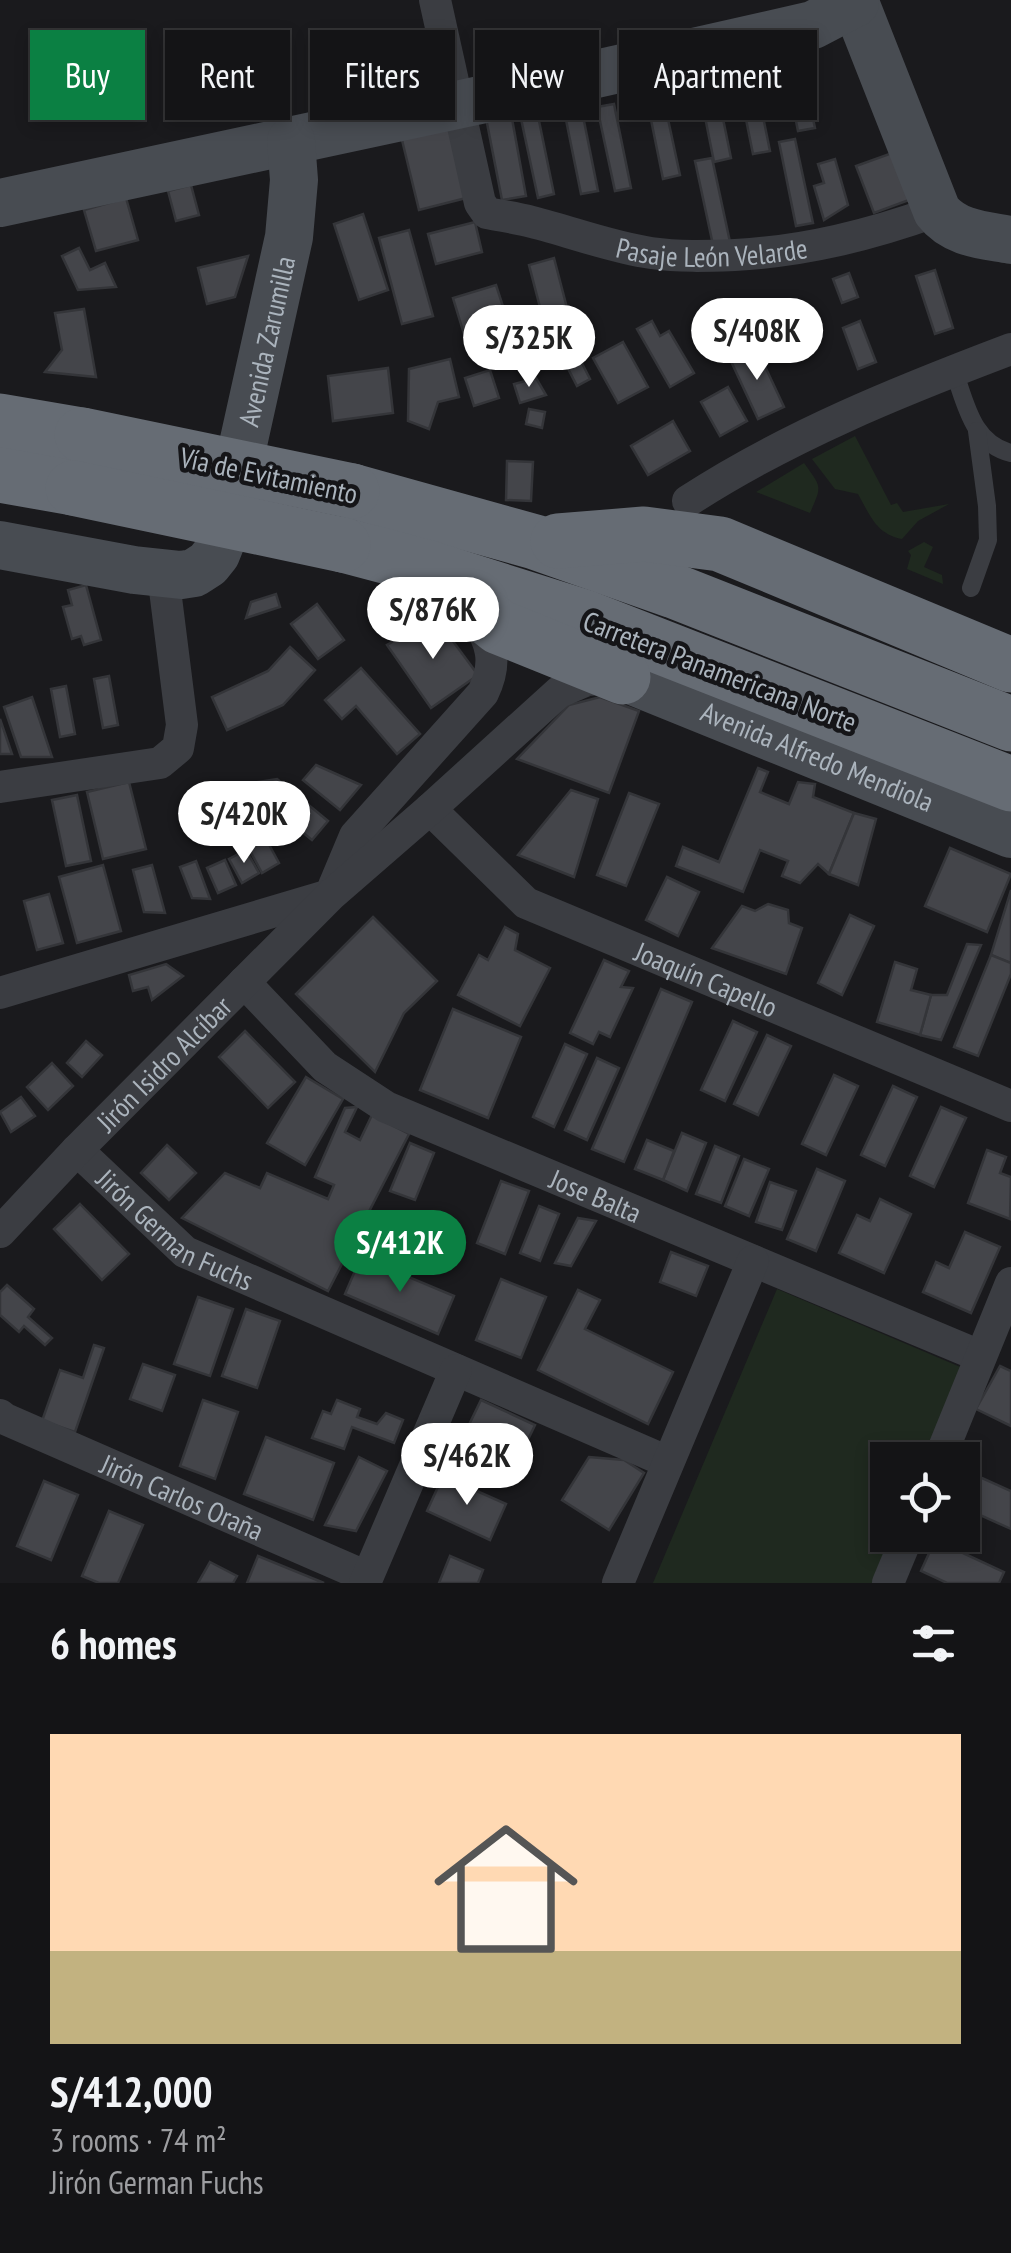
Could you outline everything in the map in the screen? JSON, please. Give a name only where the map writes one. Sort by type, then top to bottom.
[{"type":"highway","name":"Vía de Evitamiento","points":[[0,421],[352,492],[535,542]]},
{"type":"highway","name":"Vía de Evitamiento","points":[[0,474],[343,545],[445,583]]},
{"type":"highway","points":[[535,542],[644,534],[720,544],[1011,665]]},
{"type":"highway","name":"Carretera Panamericana Norte","points":[[535,542],[692,598],[1011,724]]},
{"type":"highway","points":[[445,583],[498,627],[623,676]]},
{"type":"highway","name":"Carretera Panamericana Norte","points":[[445,583],[587,618],[1011,784]]},
{"type":"main road","points":[[0,203],[813,25],[857,1],[937,212],[946,223],[1011,240]]},
{"type":"main road","name":"Avenida Zarumilla","points":[[0,545],[181,576],[200,570],[213,559],[222,540],[288,237],[294,180],[291,140]]},
{"type":"main road","name":"Avenida Alfredo Mendiola","points":[[623,676],[1011,834]]},
{"type":"street","points":[[435,0],[460,104]]},
{"type":"street","name":"Pasaje León Velarde","points":[[460,104],[480,203],[487,213],[528,220],[630,250],[675,256],[778,252],[832,244],[937,212]]},
{"type":"street","points":[[688,501],[716,482],[805,436],[1011,349]]},
{"type":"street","points":[[0,787],[160,763],[178,748],[182,726],[163,574]]},
{"type":"street","name":"Jirón Isidro Alcíbar","points":[[331,895],[355,836],[482,693],[492,674],[493,656],[485,634],[445,583]]},
{"type":"street","name":"Jirón Isidro Alcíbar","points":[[0,1232],[331,895],[558,692],[587,680],[623,676]]},
{"type":"street","name":"Joaquín Capello","points":[[430,809],[526,902],[1011,1106]]},
{"type":"street","points":[[0,993],[331,895]]},
{"type":"street","name":"Jose Balta","points":[[244,982],[325,1067],[386,1107],[980,1356]]},
{"type":"street","name":"Jirón German Fuchs","points":[[77,1150],[185,1252],[668,1462]]},
{"type":"street","points":[[618,1583],[753,1261]]},
{"type":"street","points":[[946,1442],[1011,1283]]},
{"type":"street","points":[[366,1580],[456,1370]]},
{"type":"street","name":"Jirón Carlos Oraña","points":[[0,1415],[366,1580]]},
{"type":"street","points":[[888,1583],[901,1552]]},
{"type":"lane","points":[[954,370],[976,431],[986,506],[988,540],[970,588]]},
{"type":"lane","points":[[976,431],[993,445],[1011,452]]},
{"type":"green space","points":[[855,436],[891,505],[897,503],[903,512],[949,504],[918,521],[902,539],[886,533],[858,494],[835,489],[812,459]]},
{"type":"green space","points":[[804,463],[818,487],[810,513],[756,492]]},
{"type":"green space","points":[[924,542],[933,547],[924,567],[942,575],[943,584],[907,569],[911,555],[908,551]]},
{"type":"green space","points":[[777,1289],[965,1369],[933,1442],[870,1442],[870,1552],[885,1552],[872,1583],[653,1583]]},
{"type":"building","points":[[614,104],[631,188],[615,191],[599,107]]},
{"type":"building","points":[[486,120],[512,120],[526,196],[502,200]]},
{"type":"building","points":[[521,120],[539,120],[554,194],[538,198]]},
{"type":"building","points":[[566,120],[584,120],[598,191],[581,194]]},
{"type":"building","points":[[651,120],[668,120],[680,175],[663,179]]},
{"type":"building","points":[[706,120],[723,120],[731,158],[714,162]]},
{"type":"building","points":[[746,120],[764,120],[770,151],[753,154]]},
{"type":"building","points":[[796,120],[813,120],[815,128],[798,131]]},
{"type":"building","points":[[455,122],[474,196],[419,210],[401,136]]},
{"type":"building","points":[[795,139],[813,223],[796,226],[779,142]]},
{"type":"building","points":[[892,153],[909,200],[874,213],[856,166]]},
{"type":"building","points":[[712,158],[730,242],[713,245],[695,161]]},
{"type":"building","points":[[835,159],[848,205],[824,220],[814,186],[824,183],[818,164]]},
{"type":"building","points":[[191,185],[199,215],[176,221],[168,191]]},
{"type":"building","points":[[126,198],[138,240],[96,251],[84,210]]},
{"type":"building","points":[[363,214],[388,290],[359,300],[334,224]]},
{"type":"building","points":[[475,222],[482,252],[436,264],[428,234]]},
{"type":"building","points":[[409,230],[433,316],[402,324],[379,238]]},
{"type":"building","points":[[79,248],[90,270],[105,263],[116,287],[78,290],[62,256]]},
{"type":"building","points":[[248,256],[235,297],[207,304],[198,268]]},
{"type":"building","points":[[554,258],[567,308],[542,315],[529,265]]},
{"type":"building","points":[[935,270],[953,328],[935,334],[916,276]]},
{"type":"building","points":[[849,273],[858,297],[842,303],[833,279]]},
{"type":"building","points":[[496,285],[511,331],[467,344],[453,298]]},
{"type":"building","points":[[796,301],[804,325],[785,331],[777,307]]},
{"type":"building","points":[[84,309],[96,377],[45,372],[62,350],[55,313]]},
{"type":"building","points":[[734,311],[746,334],[722,346],[710,324]]},
{"type":"building","points":[[652,321],[660,336],[669,331],[694,373],[670,387],[637,329]]},
{"type":"building","points":[[860,321],[876,362],[858,369],[843,328]]},
{"type":"building","points":[[568,336],[590,379],[577,386],[555,343]]},
{"type":"building","points":[[623,342],[648,387],[618,403],[593,358]]},
{"type":"building","points":[[756,347],[784,407],[758,419],[730,359]]},
{"type":"building","points":[[450,359],[459,397],[438,402],[429,429],[408,421],[409,369]]},
{"type":"building","points":[[388,368],[393,413],[333,421],[328,376]]},
{"type":"building","points":[[490,370],[499,398],[474,406],[465,378]]},
{"type":"building","points":[[536,378],[546,395],[520,403],[514,384]]},
{"type":"building","points":[[728,387],[747,421],[720,436],[701,402]]},
{"type":"building","points":[[529,409],[545,412],[542,428],[526,424]]},
{"type":"building","points":[[673,421],[690,451],[648,475],[631,446]]},
{"type":"building","points":[[507,461],[533,462],[531,501],[506,500]]},
{"type":"building","points":[[86,585],[101,640],[84,645],[81,636],[72,639],[63,607],[72,605],[68,590]]},
{"type":"building","points":[[276,594],[280,607],[246,618],[251,602]]},
{"type":"building","points":[[317,604],[344,640],[318,659],[291,624]]},
{"type":"building","points":[[435,617],[478,675],[431,708],[387,645]]},
{"type":"building","points":[[290,647],[315,670],[283,705],[227,730],[212,697],[268,671]]},
{"type":"building","points":[[361,668],[420,734],[397,754],[356,706],[342,719],[325,700]]},
{"type":"building","points":[[109,676],[118,725],[103,728],[94,679]]},
{"type":"building","points":[[66,686],[75,734],[60,737],[51,689]]},
{"type":"building","points":[[32,697],[52,757],[21,757],[4,707]]},
{"type":"building","points":[[600,697],[639,711],[609,793],[517,759],[569,705]]},
{"type":"building","points":[[0,719],[12,754],[0,754]]},
{"type":"building","points":[[316,765],[361,785],[340,810],[303,780]]},
{"type":"building","points":[[758,768],[768,772],[760,792],[789,804],[798,782],[815,784],[813,797],[854,813],[829,874],[818,864],[800,883],[782,876],[788,861],[760,850],[743,892],[676,866],[683,847],[719,862]]},
{"type":"building","points":[[277,779],[328,821],[312,840],[260,798],[258,782]]},
{"type":"building","points":[[129,782],[146,849],[103,859],[87,792]]},
{"type":"building","points":[[571,790],[598,799],[574,877],[518,855]]},
{"type":"building","points":[[629,793],[659,804],[626,886],[597,875]]},
{"type":"building","points":[[77,795],[91,861],[66,866],[52,800]]},
{"type":"building","points":[[854,813],[876,819],[858,885],[829,874]]},
{"type":"building","points":[[266,839],[279,863],[262,873],[249,849]]},
{"type":"building","points":[[950,848],[1011,874],[987,932],[925,906]]},
{"type":"building","points":[[246,850],[259,873],[242,883],[229,859]]},
{"type":"building","points":[[225,860],[236,885],[218,893],[207,868]]},
{"type":"building","points":[[196,861],[210,899],[192,898],[180,867]]},
{"type":"building","points":[[103,865],[121,931],[77,943],[59,877]]},
{"type":"building","points":[[152,865],[165,913],[144,912],[133,870]]},
{"type":"building","points":[[667,877],[699,892],[678,936],[646,920]]},
{"type":"building","points":[[1011,890],[1011,963],[991,955]]},
{"type":"building","points":[[49,894],[63,943],[37,950],[24,901]]},
{"type":"building","points":[[768,904],[788,910],[789,923],[802,928],[786,974],[712,948],[742,906],[755,911]]},
{"type":"building","points":[[850,915],[874,926],[842,995],[818,983]]},
{"type":"building","points":[[373,917],[437,981],[404,1013],[375,1072],[296,994]]},
{"type":"building","points":[[505,927],[518,934],[515,950],[550,968],[520,1026],[458,995],[479,955],[488,960]]},
{"type":"building","points":[[967,944],[981,945],[941,1040],[920,1035],[931,995],[947,995]]},
{"type":"building","points":[[991,955],[1011,963],[1011,974],[978,1056],[954,1047]]},
{"type":"building","points":[[604,960],[629,971],[621,987],[633,988],[610,1037],[599,1032],[593,1044],[570,1033]]},
{"type":"building","points":[[895,962],[917,969],[911,990],[931,995],[920,1035],[877,1022]]},
{"type":"building","points":[[166,964],[183,976],[152,1000],[148,987],[133,991],[129,975]]},
{"type":"building","points":[[661,989],[692,1002],[624,1162],[592,1149]]},
{"type":"building","points":[[453,1009],[521,1037],[488,1118],[420,1090]]},
{"type":"building","points":[[733,1021],[757,1032],[725,1101],[701,1090]]},
{"type":"building","points":[[245,1031],[295,1082],[268,1108],[219,1057]]},
{"type":"building","points":[[767,1035],[791,1046],[758,1115],[734,1104]]},
{"type":"building","points":[[86,1041],[102,1055],[82,1077],[67,1063]]},
{"type":"building","points":[[565,1044],[587,1054],[554,1127],[533,1117]]},
{"type":"building","points":[[597,1058],[619,1068],[587,1140],[565,1130]]},
{"type":"building","points":[[52,1063],[73,1086],[48,1110],[27,1087]]},
{"type":"building","points":[[834,1075],[858,1086],[826,1155],[802,1144]]},
{"type":"building","points":[[306,1077],[343,1099],[305,1165],[267,1143]]},
{"type":"building","points":[[893,1086],[917,1097],[885,1166],[861,1155]]},
{"type":"building","points":[[21,1097],[35,1116],[11,1132],[0,1112]]},
{"type":"building","points":[[357,1107],[345,1132],[360,1140],[372,1115],[409,1134],[328,1291],[182,1218],[225,1173],[260,1188],[267,1173],[328,1199],[334,1185],[315,1177],[345,1108]]},
{"type":"building","points":[[941,1107],[966,1118],[934,1187],[910,1176]]},
{"type":"building","points":[[682,1133],[706,1143],[687,1191],[663,1180]]},
{"type":"building","points":[[647,1140],[674,1151],[663,1180],[635,1169]]},
{"type":"building","points":[[410,1143],[434,1153],[415,1200],[390,1191]]},
{"type":"building","points":[[167,1145],[196,1173],[169,1200],[141,1173]]},
{"type":"building","points":[[715,1146],[739,1156],[721,1203],[696,1194]]},
{"type":"building","points":[[987,1150],[1006,1157],[1000,1173],[1011,1177],[1010,1219],[968,1203]]},
{"type":"building","points":[[744,1159],[769,1169],[749,1216],[725,1206]]},
{"type":"building","points":[[817,1169],[845,1181],[816,1251],[787,1239]]},
{"type":"building","points":[[501,1181],[529,1191],[505,1254],[477,1243]]},
{"type":"building","points":[[770,1182],[796,1191],[782,1230],[756,1222]]},
{"type":"building","points":[[880,1199],[911,1214],[884,1273],[839,1253],[857,1215],[870,1221]]},
{"type":"building","points":[[80,1204],[129,1254],[102,1280],[54,1229]]},
{"type":"building","points":[[539,1206],[559,1214],[540,1261],[520,1253]]},
{"type":"building","points":[[578,1218],[596,1221],[571,1266],[555,1263]]},
{"type":"building","points":[[965,1232],[1000,1247],[971,1313],[923,1292],[936,1262],[949,1268]]},
{"type":"building","points":[[671,1252],[708,1266],[696,1296],[660,1282]]},
{"type":"building","points":[[361,1257],[454,1296],[438,1334],[345,1294]]},
{"type":"building","points":[[501,1279],[546,1297],[521,1358],[476,1340]]},
{"type":"building","points":[[7,1285],[34,1309],[28,1317],[52,1338],[45,1345],[24,1326],[19,1332],[0,1315],[0,1292]]},
{"type":"building","points":[[578,1290],[600,1300],[585,1329],[673,1372],[648,1424],[538,1370]]},
{"type":"building","points":[[198,1297],[233,1309],[210,1376],[174,1364]]},
{"type":"building","points":[[246,1309],[280,1321],[257,1388],[222,1376]]},
{"type":"building","points":[[94,1345],[104,1348],[75,1432],[42,1421],[60,1370],[83,1378]]},
{"type":"building","points":[[143,1364],[175,1375],[162,1411],[130,1399]]},
{"type":"building","points":[[1000,1366],[1011,1371],[1011,1426],[976,1409]]},
{"type":"building","points":[[203,1400],[238,1412],[215,1479],[180,1466]]},
{"type":"building","points":[[337,1400],[360,1409],[357,1417],[377,1424],[386,1413],[403,1420],[394,1443],[352,1427],[344,1449],[312,1438],[323,1411],[331,1414]]},
{"type":"building","points":[[481,1400],[535,1425],[506,1485],[452,1460]]},
{"type":"building","points":[[266,1437],[334,1463],[313,1520],[244,1494]]},
{"type":"building","points":[[359,1457],[387,1471],[356,1531],[325,1525]]},
{"type":"building","points":[[589,1457],[624,1460],[644,1473],[609,1530],[562,1500]]},
{"type":"building","points":[[443,1476],[506,1504],[490,1540],[427,1511]]},
{"type":"building","points":[[980,1477],[1011,1491],[1011,1529],[980,1515]]},
{"type":"building","points":[[44,1481],[78,1495],[51,1560],[17,1546]]},
{"type":"building","points":[[109,1511],[143,1525],[118,1583],[99,1583],[82,1576]]},
{"type":"building","points":[[930,1552],[961,1552],[1004,1572],[999,1583],[947,1583],[921,1571]]},
{"type":"building","points":[[258,1556],[324,1583],[247,1583]]},
{"type":"building","points":[[450,1556],[483,1570],[478,1583],[439,1583]]},
{"type":"building","points":[[210,1562],[237,1576],[233,1583],[198,1583]]}]
